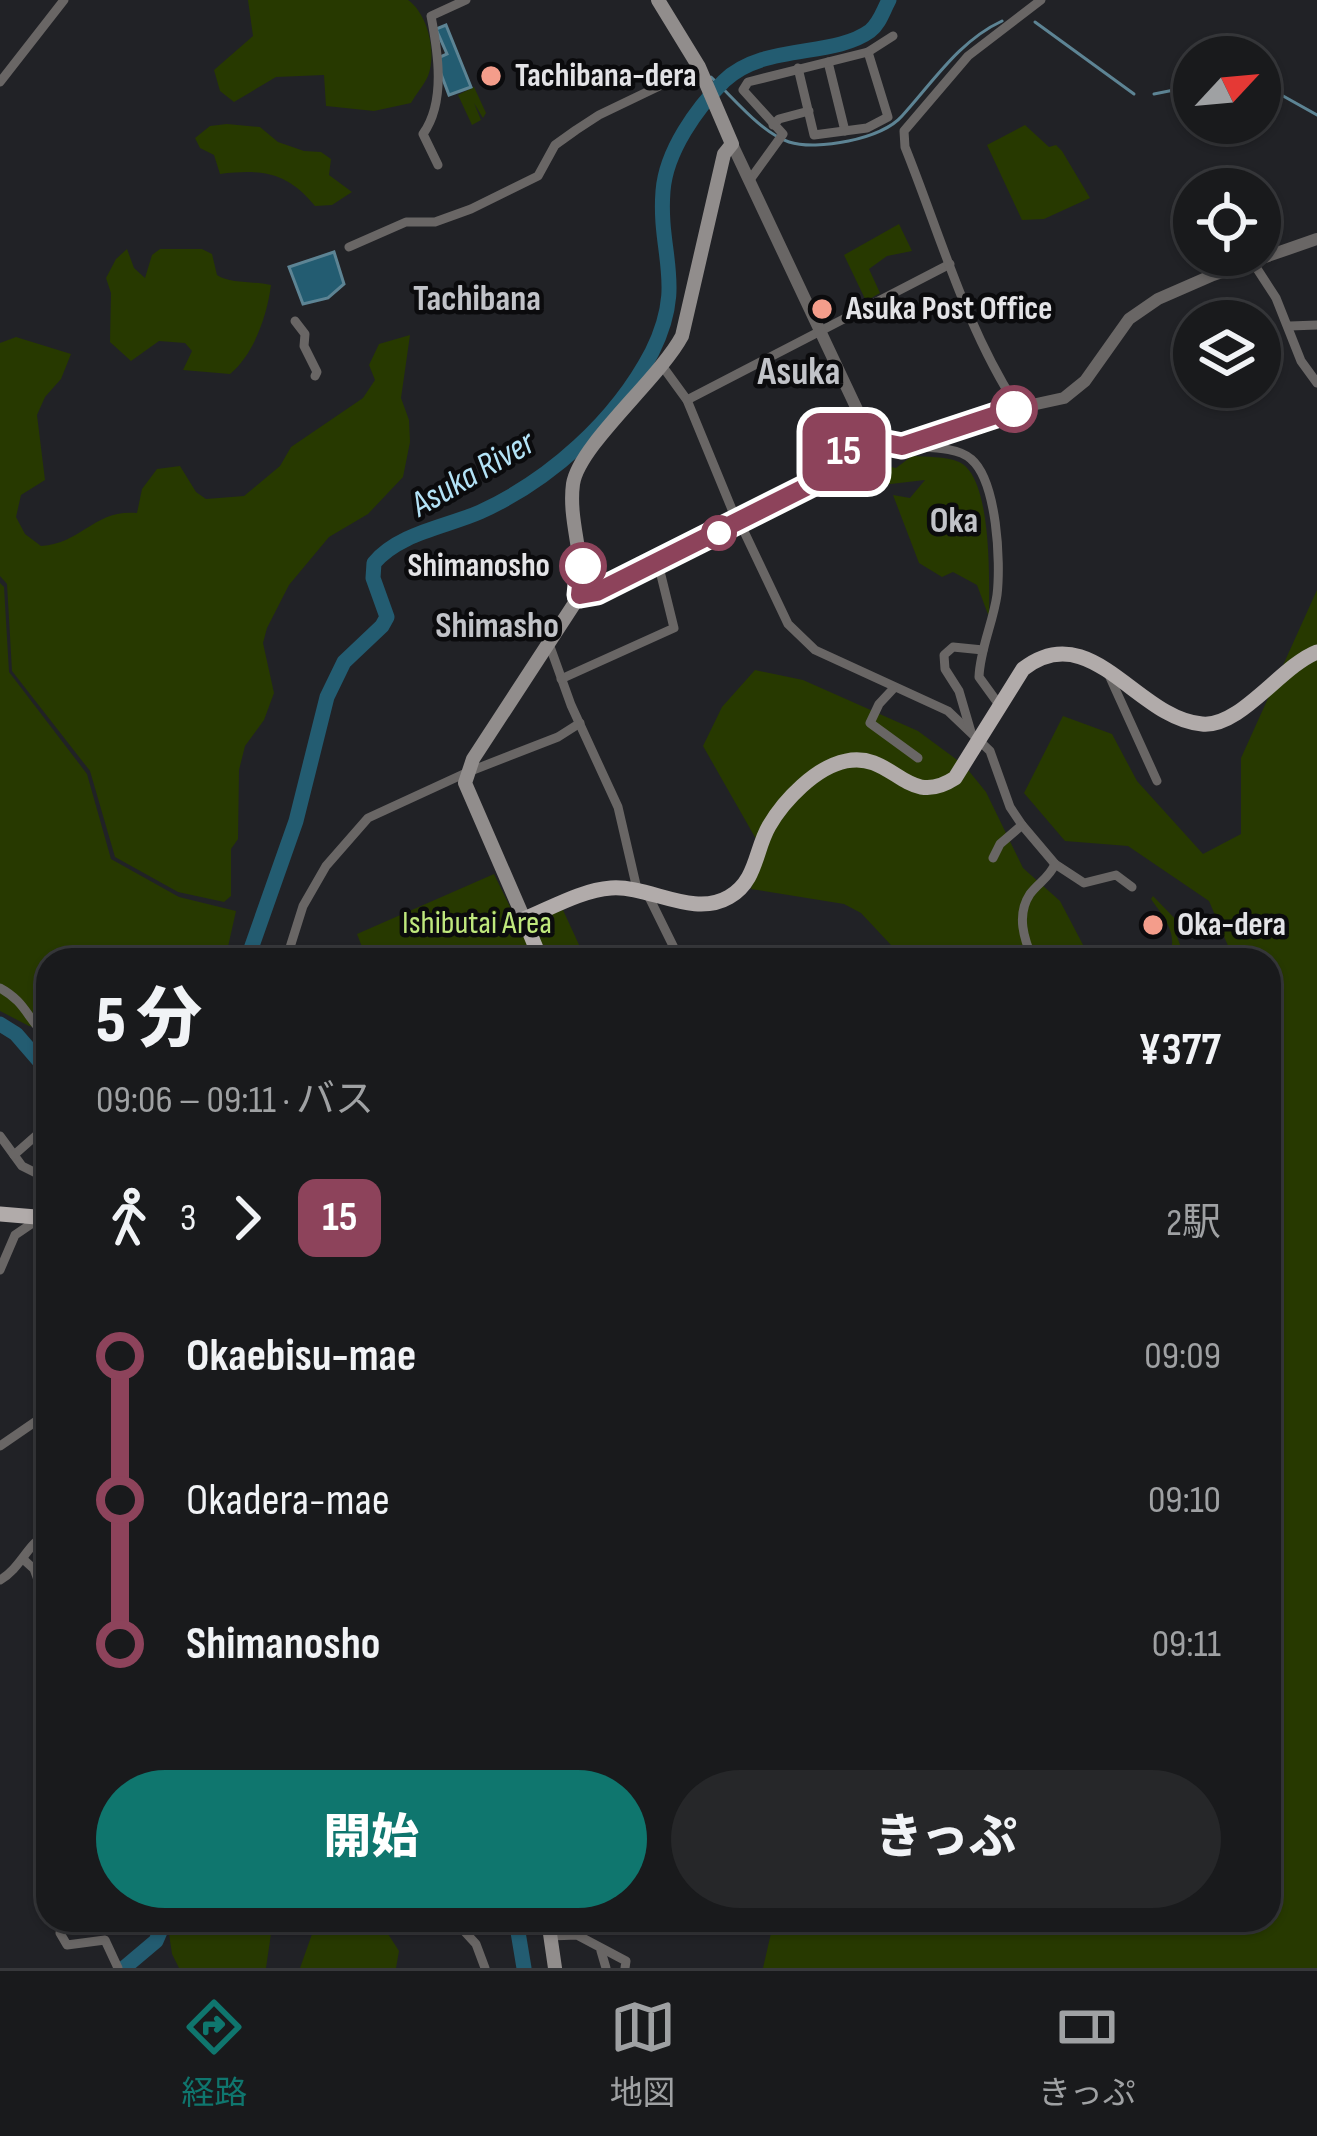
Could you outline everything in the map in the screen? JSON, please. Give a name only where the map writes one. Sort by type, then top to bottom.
[{"type":"main road","points":[[537,948],[465,784],[468,772],[580,595],[583,565],[572,500],[574,479],[584,459],[663,367],[682,336],[724,154],[732,144],[699,67],[658,0]]},
{"type":"main road","points":[[524,920],[610,888],[698,904],[731,896],[754,869],[778,814],[804,785],[833,765],[871,760],[912,787],[926,790],[956,778],[977,733],[1023,669],[1039,657],[1054,652],[1077,656],[1106,668],[1165,715],[1203,724],[1219,723],[1317,652]]},
{"type":"main road","points":[[0,1214],[36,1217]]},
{"type":"main road","points":[[550,1932],[555,1967]]},
{"type":"street","points":[[0,82],[64,0]]},
{"type":"street","points":[[438,165],[423,134],[436,103],[439,46],[431,16],[466,0]]},
{"type":"street","points":[[1018,408],[992,365],[950,264],[905,147],[904,131],[968,56],[1041,0]]},
{"type":"street","points":[[749,181],[781,138],[743,90],[748,82],[868,52],[893,36]]},
{"type":"street","points":[[798,68],[814,135],[867,128],[887,118],[868,52]]},
{"type":"street","points":[[828,62],[845,131]]},
{"type":"street","points":[[349,247],[406,222],[435,222],[471,209],[538,176],[555,145],[599,115],[699,67]]},
{"type":"street","points":[[773,125],[808,110]]},
{"type":"street","points":[[732,144],[871,440]]},
{"type":"street","points":[[1281,251],[1317,239]]},
{"type":"street","points":[[687,400],[950,264]]},
{"type":"street","points":[[902,446],[1064,398],[1085,381],[1129,319],[1158,299],[1215,276]]},
{"type":"street","points":[[1261,276],[1290,326],[1301,361],[1317,383]]},
{"type":"street","points":[[295,321],[305,334],[304,346],[315,376]]},
{"type":"street","points":[[1290,326],[1317,325]]},
{"type":"street","points":[[663,367],[687,400],[788,624],[815,650],[948,711],[977,733]]},
{"type":"street","points":[[580,595],[597,592],[658,563],[818,481],[839,454],[871,440],[965,454],[974,460],[994,518],[998,579],[979,677],[1000,706]]},
{"type":"street","points":[[561,680],[674,628],[658,563]]},
{"type":"street","points":[[548,641],[626,830],[642,891],[677,948]]},
{"type":"street","points":[[983,650],[953,647],[943,663],[990,751],[1010,807],[1055,864],[1084,883],[1115,875],[1132,887]]},
{"type":"street","points":[[1106,668],[1157,781]]},
{"type":"street","points":[[893,689],[870,722],[918,758]]},
{"type":"street","points":[[290,948],[303,906],[326,866],[365,821],[468,772],[558,737],[580,723]]},
{"type":"street","points":[[993,858],[1000,844],[1022,826]]},
{"type":"street","points":[[1028,948],[1021,928],[1029,895],[1049,878],[1055,864]]},
{"type":"street","points":[[0,988],[18,998],[36,1028]]},
{"type":"street","points":[[0,1136],[22,1166],[36,1173]]},
{"type":"street","points":[[14,1155],[36,1136]]},
{"type":"street","points":[[0,1270],[15,1235],[36,1223]]},
{"type":"street","points":[[0,1446],[36,1421]]},
{"type":"street","points":[[0,1580],[15,1572],[36,1540]]},
{"type":"street","points":[[23,1559],[36,1574]]},
{"type":"street","points":[[60,1932],[67,1945],[105,1940],[118,1968]]},
{"type":"street","points":[[465,1932],[476,1944],[485,1968]]},
{"type":"street","points":[[565,1932],[626,1961],[626,1968]]},
{"type":"street","points":[[601,1951],[605,1968]]},
{"type":"green space","points":[[248,0],[408,0],[429,35],[428,76],[411,103],[374,111],[326,106],[324,75],[276,77],[234,102],[220,91],[214,70],[253,36]]},
{"type":"green space","points":[[474,87],[486,113],[483,118],[474,103],[481,120],[472,125],[458,95]]},
{"type":"green space","points":[[1025,125],[1049,147],[1056,145],[1062,151],[1090,198],[1044,219],[1022,220],[987,145]]},
{"type":"green space","points":[[210,126],[260,127],[278,142],[321,152],[331,159],[329,175],[352,192],[332,205],[315,206],[294,186],[273,175],[220,174],[214,155],[200,148],[195,138]]},
{"type":"green space","points":[[899,224],[912,251],[887,256],[869,269],[880,293],[866,301],[844,255]]},
{"type":"green space","points":[[127,249],[134,268],[145,278],[152,255],[160,249],[202,249],[212,254],[222,278],[271,285],[258,334],[230,374],[183,370],[192,351],[185,343],[159,341],[131,361],[110,342],[111,293],[106,278]]},
{"type":"green space","points":[[410,335],[401,398],[410,442],[403,477],[368,514],[329,537],[289,585],[267,628],[263,643],[274,693],[264,720],[245,746],[239,770],[231,896],[224,902],[178,892],[115,857],[90,771],[12,671],[7,584],[0,576],[0,343],[16,337],[71,354],[37,415],[45,480],[21,495],[16,517],[25,534],[41,546],[68,539],[110,516],[137,513],[142,489],[157,469],[180,466],[206,499],[244,496],[280,466],[291,447],[363,398],[375,380],[369,365],[379,344]]},
{"type":"green space","points":[[912,456],[959,462],[978,488],[987,533],[989,617],[977,585],[953,572],[942,577],[919,563],[893,495],[910,498],[925,480],[882,485],[867,462],[896,468]]},
{"type":"green space","points":[[0,583],[9,672],[87,774],[111,859],[179,897],[236,911],[228,948],[36,948],[36,1027],[0,1011]]},
{"type":"green space","points":[[1317,590],[1317,1968],[763,1968],[771,1932],[1281,1932],[1281,948],[1229,948],[1209,901],[1128,846],[1065,841],[1024,793],[1063,716],[1112,734],[1137,781],[1203,854],[1241,834],[1241,758]]},
{"type":"green space","points":[[755,670],[803,680],[918,731],[964,765],[986,792],[1023,868],[1060,901],[1085,948],[894,948],[861,913],[844,904],[751,889],[760,846],[703,746],[722,707]]},
{"type":"green space","name":"Ishibutai Area","points":[[494,874],[519,925],[563,910],[580,948],[362,948],[357,934]]},
{"type":"green space","points":[[1153,896],[1179,923],[1175,931],[1181,948],[1171,948],[1168,925]]},
{"type":"green space","points":[[169,1932],[271,1932],[266,1968],[179,1968]]},
{"type":"green space","points":[[313,1932],[387,1932],[399,1951],[396,1968],[300,1968]]},
{"type":"water","points":[[446,25],[471,87],[449,95],[438,66],[440,57],[447,54],[436,29]]},
{"type":"water","points":[[334,252],[344,284],[328,298],[303,304],[289,267]]},
{"type":"waterway","name":"Asuka River","points":[[251,948],[296,821],[327,697],[344,662],[387,617],[373,578],[374,563],[396,544],[506,499],[556,466],[600,425],[637,377],[662,328],[669,288],[662,214],[665,176],[694,117],[740,69],[855,39],[873,28],[889,0]]},
{"type":"waterway","points":[[711,77],[778,137],[816,145],[848,141],[893,124],[960,51],[1002,21]]},
{"type":"waterway","points":[[1035,22],[1134,94]]},
{"type":"waterway","points":[[1154,94],[1173,90]]},
{"type":"waterway","points":[[1281,95],[1317,115]]},
{"type":"waterway","name":"Asuka River","points":[[0,1024],[36,1057]]},
{"type":"waterway","points":[[124,1968],[156,1941],[160,1932]]},
{"type":"waterway","points":[[518,1932],[524,1968]]},
{"type":"bus line","name":"15","points":[[583,566],[580,595],[597,592],[818,481],[839,454],[853,445],[871,440],[902,446],[1014,409]]},
{"type":"place","name":"Tachibana-dera","points":[[491,76]]},
{"type":"place","name":"Asuka Post Office","points":[[822,309]]},
{"type":"place","name":"Shimanosho","points":[[583,566]]},
{"type":"place","name":"Oka-dera","points":[[1153,925]]},
{"type":"district","name":"Tachibana","points":[[477,299]]},
{"type":"district","name":"Asuka","points":[[799,372]]},
{"type":"district","name":"Oka","points":[[954,521]]},
{"type":"district","name":"Shimasho","points":[[497,626]]}]
